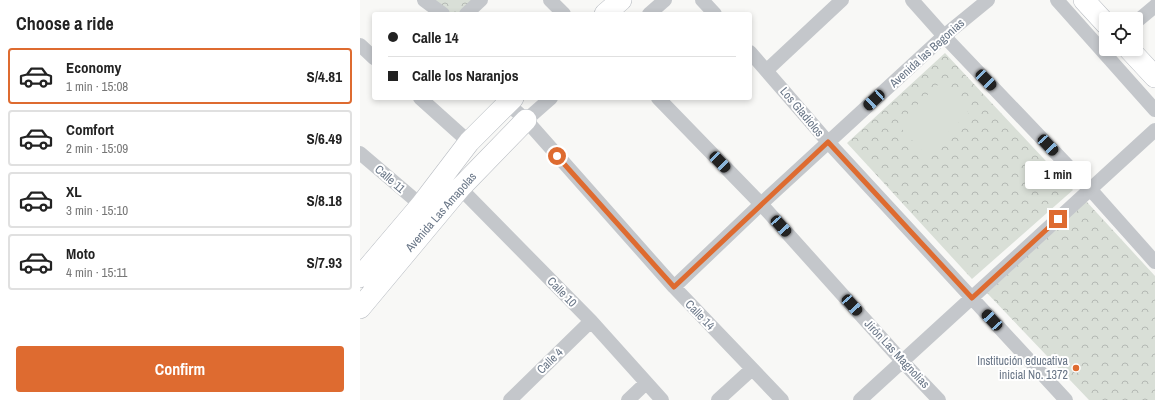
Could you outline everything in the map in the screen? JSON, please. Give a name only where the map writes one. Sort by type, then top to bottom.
[{"type":"street","points":[[424,0],[440,12]]},
{"type":"street","points":[[468,12],[481,0]]},
{"type":"street","points":[[550,0],[562,12]]},
{"type":"street","points":[[607,12],[621,0]]},
{"type":"street","points":[[651,12],[665,0]]},
{"type":"street","points":[[702,0],[713,12]]},
{"type":"street","points":[[766,70],[842,0]]},
{"type":"street","points":[[912,0],[944,36],[1090,189],[1155,262]]},
{"type":"street","name":"Avenida las Begonias","points":[[674,287],[828,142],[944,36],[988,0]]},
{"type":"street","points":[[1057,0],[1155,110]]},
{"type":"street","points":[[1084,0],[1099,16]]},
{"type":"street","points":[[1143,16],[1155,6]]},
{"type":"street","points":[[360,45],[372,56]]},
{"type":"street","name":"Los Gladiolos","points":[[752,54],[828,142],[1066,400]]},
{"type":"street","points":[[1136,56],[1155,77]]},
{"type":"street","points":[[422,100],[469,142]]},
{"type":"street","points":[[526,120],[550,100]]},
{"type":"street","name":"Jirón Las Magnolias","points":[[660,100],[761,204],[939,400]]},
{"type":"street","name":"Avenida Las Amapolas","points":[[363,269],[420,206],[469,142],[510,101]]},
{"type":"street","name":"Calle 14","points":[[510,101],[674,287],[782,400]]},
{"type":"street","name":"Avenida Las Amapolas","points":[[360,308],[460,188],[526,120]]},
{"type":"street","points":[[860,400],[1155,130]]},
{"type":"street","name":"Calle 11","points":[[360,153],[420,206]]},
{"type":"street","name":"Calle 10","points":[[460,188],[591,321],[662,400]]},
{"type":"street","name":"Calle 4","points":[[510,400],[591,321]]},
{"type":"street","points":[[718,400],[752,369]]},
{"type":"street","points":[[628,400],[646,383]]},
{"type":"green space","points":[[432,0],[474,0],[461,12],[447,12]]},
{"type":"green space","points":[[945,53],[1073,190],[972,279],[847,143]]},
{"type":"green space","points":[[940,83],[969,113],[925,154],[897,124]]},
{"type":"green space","points":[[1086,201],[1155,276],[1155,400],[1089,400],[987,293]]},
{"type":"place","name":"Institución educativa inicial No. 1372","points":[[1076,368]]},
{"type":"route","points":[[557,156],[674,287],[828,142],[972,298],[1058,219]]}]
